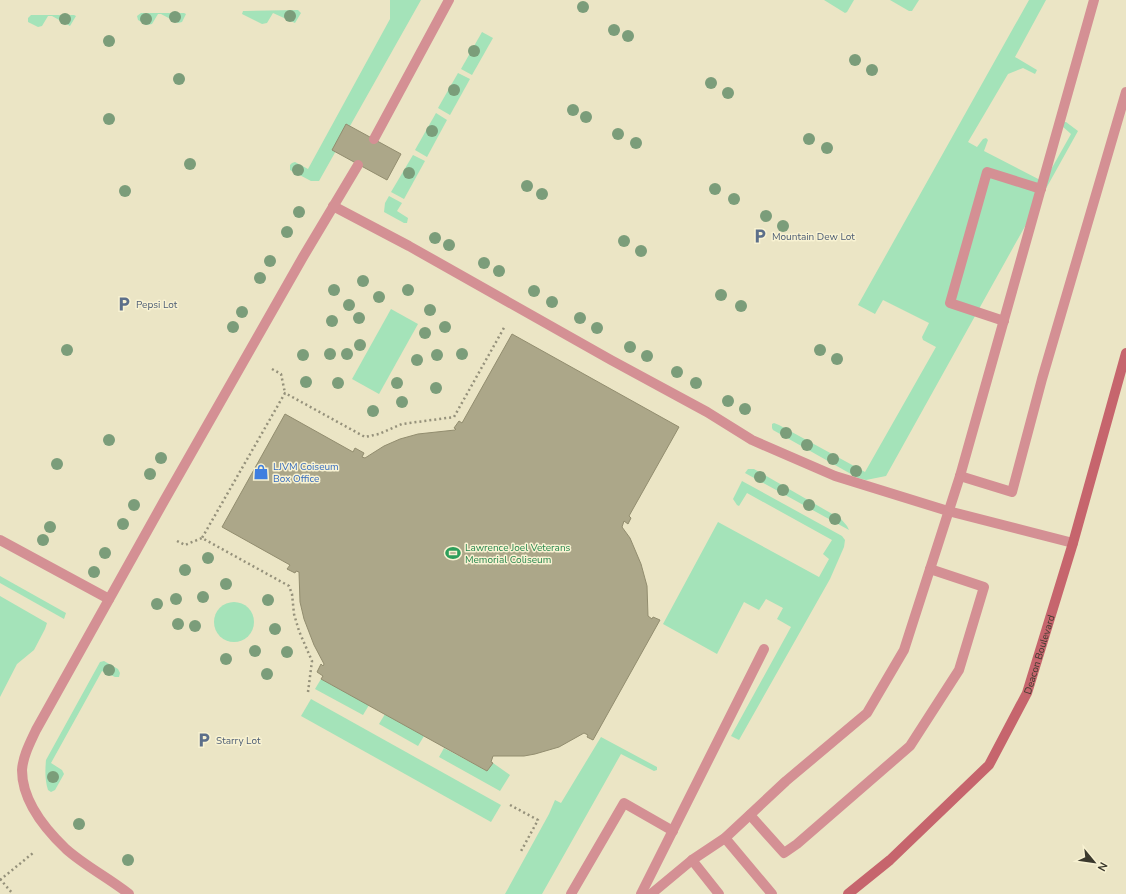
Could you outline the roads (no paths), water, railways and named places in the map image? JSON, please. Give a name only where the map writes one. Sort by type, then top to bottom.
[{"type":"street","name":"Deacon Boulevard","points":[[848,894],[890,860],[989,765],[1027,693],[1073,543],[1126,354]]},
{"type":"lane","points":[[374,139],[449,0]]},
{"type":"lane","points":[[651,894],[692,860],[726,838],[786,781],[868,713],[904,650],[960,476],[1094,0]]},
{"type":"lane","points":[[960,476],[1012,492],[1042,380],[1126,92]]},
{"type":"lane","points":[[129,894],[67,849],[39,818],[29,801],[24,785],[22,770],[26,752],[36,730],[109,599],[303,257],[358,165]]},
{"type":"lane","points":[[1004,321],[950,303],[987,172],[1041,189]]},
{"type":"lane","points":[[333,206],[422,253],[610,360],[707,412],[752,440],[835,476],[948,512],[1073,543]]},
{"type":"lane","points":[[0,540],[109,599]]},
{"type":"lane","points":[[750,815],[784,853],[797,844],[910,746],[959,670],[984,587],[930,569]]},
{"type":"lane","points":[[641,894],[764,648]]},
{"type":"lane","points":[[571,894],[624,804],[673,831]]},
{"type":"lane","points":[[726,838],[772,894]]},
{"type":"lane","points":[[692,860],[719,894]]},
{"type":"place","name":"Mountain Dew Lot","points":[[760,236]]},
{"type":"place","name":"Pepsi Lot","points":[[124,304]]},
{"type":"place","name":"LJVM Coiseum Box Office","points":[[261,472]]},
{"type":"place","name":"Lawrence Joel Veterans Memorial Coliseum","points":[[453,553]]},
{"type":"place","name":"Starry Lot","points":[[204,740]]}]
